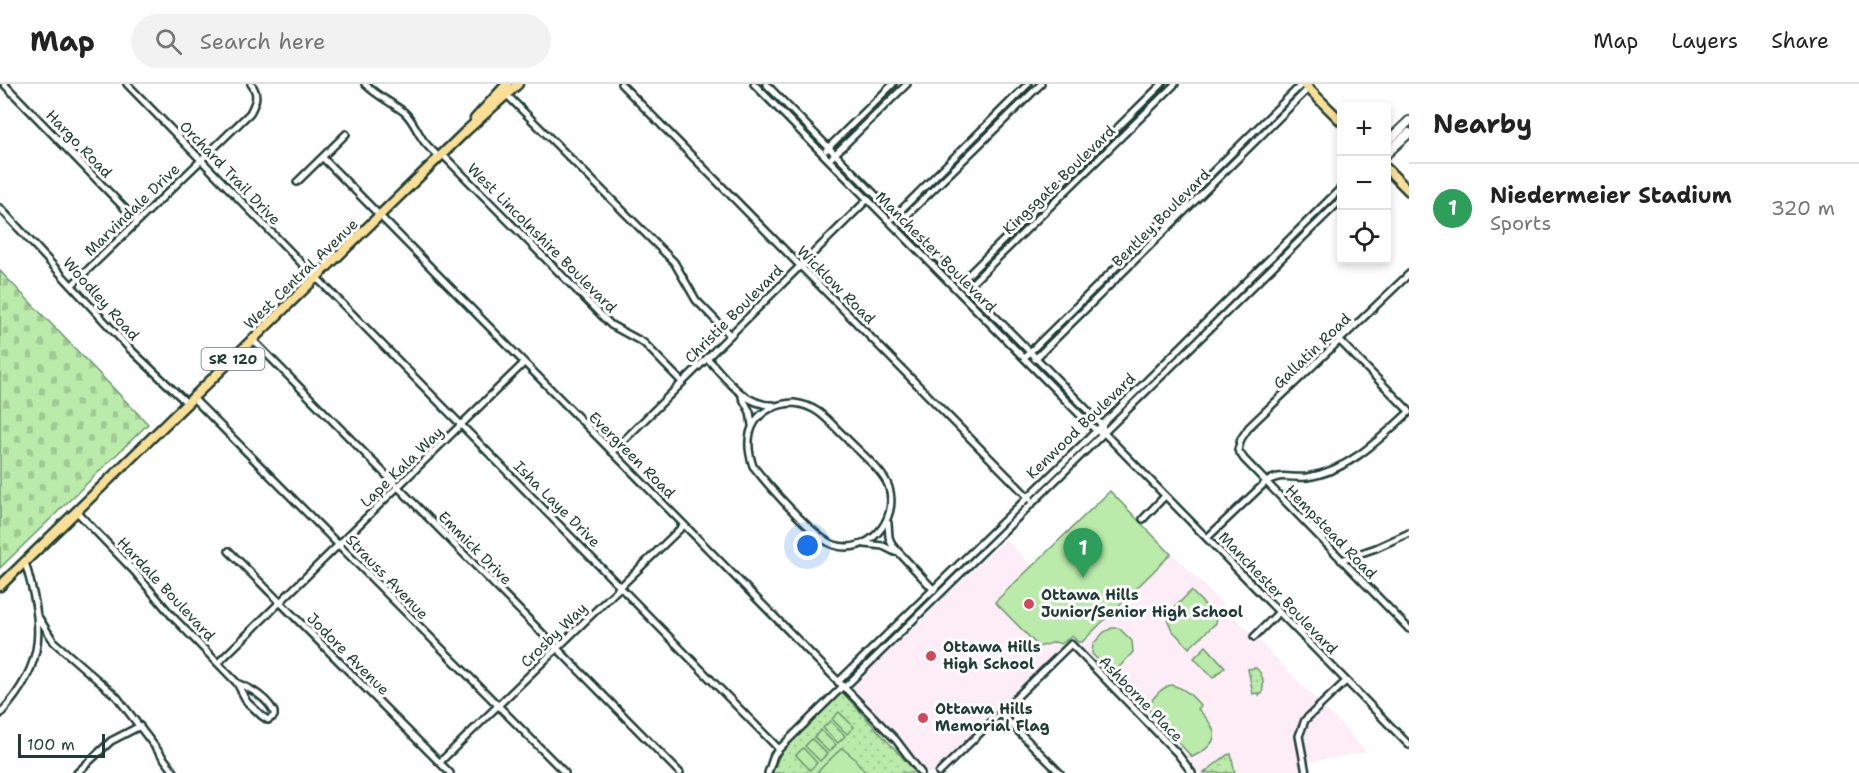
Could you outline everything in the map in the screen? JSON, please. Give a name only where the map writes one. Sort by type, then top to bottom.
[{"type":"main road","points":[[1305,86],[1337,118]]},
{"type":"main road","name":"West Central Avenue","points":[[0,586],[441,156],[466,131],[484,108],[509,87]]},
{"type":"main road","points":[[1391,173],[1409,191]]},
{"type":"street","name":"Hargo Road","points":[[4,84],[137,221]]},
{"type":"street","name":"Orchard Trail Drive","points":[[127,84],[316,278]]},
{"type":"street","name":"Marvindale Drive","points":[[72,285],[250,113],[256,100],[256,93],[251,84]]},
{"type":"street","name":"West Lincolnshire Boulevard","points":[[365,84],[408,117],[415,124],[423,141],[441,156],[611,325],[644,343],[682,382]]},
{"type":"street","name":"Wicklow Road","points":[[621,84],[1033,503]]},
{"type":"street","name":"Manchester Boulevard","points":[[754,84],[1096,431]]},
{"type":"street","name":"Manchester Boulevard","points":[[766,84],[1102,425]]},
{"type":"street","points":[[823,154],[893,84]]},
{"type":"street","points":[[889,221],[1028,84]]},
{"type":"street","points":[[895,227],[1041,84]]},
{"type":"street","name":"Kingsgate Boulevard","points":[[955,288],[1162,84]]},
{"type":"street","name":"Kingsgate Boulevard","points":[[961,294],[1175,84]]},
{"type":"street","points":[[829,160],[904,85]]},
{"type":"street","name":"Bentley Boulevard","points":[[1024,358],[1305,86]]},
{"type":"street","name":"Bentley Boulevard","points":[[1030,364],[1305,86]]},
{"type":"street","points":[[509,87],[674,262],[696,300],[730,335]]},
{"type":"street","points":[[1391,138],[1409,121]]},
{"type":"street","points":[[1391,149],[1409,133]]},
{"type":"street","points":[[297,182],[346,134]]},
{"type":"street","name":"Evergreen Road","points":[[323,158],[842,685],[898,743],[921,773]]},
{"type":"street","name":"Kenwood Boulevard","points":[[842,685],[933,589],[1096,431],[1337,191]]},
{"type":"street","name":"Christie Boulevard","points":[[612,452],[873,193]]},
{"type":"street","name":"Kenwood Boulevard","points":[[842,685],[939,595],[1337,203]]},
{"type":"street","name":"Woodley Road","points":[[0,208],[137,356],[190,401]]},
{"type":"street","name":"Gallatin Road","points":[[1238,450],[1249,427],[1409,274]]},
{"type":"street","name":"Isha Laye Drive","points":[[316,278],[779,749]]},
{"type":"street","name":"Emmick Drive","points":[[253,340],[681,773]]},
{"type":"street","points":[[1207,538],[1266,482],[1278,476],[1306,477],[1332,470],[1374,444],[1409,412],[1340,341]]},
{"type":"street","points":[[707,358],[740,393],[752,401],[764,405],[794,403],[816,409],[887,483],[890,496],[889,537],[899,555]]},
{"type":"street","name":"Lape Kala Way","points":[[218,663],[524,363]]},
{"type":"street","points":[[740,393],[750,412],[752,425],[749,434],[750,456],[753,466],[813,531],[834,545],[883,546],[899,555],[939,595]]},
{"type":"street","name":"Strauss Avenue","points":[[190,401],[340,545],[565,773]]},
{"type":"street","points":[[752,425],[773,405]]},
{"type":"street","points":[[1096,431],[1104,433],[1102,425]]},
{"type":"street","name":"Manchester Boulevard","points":[[1104,433],[1409,745]]},
{"type":"street","name":"Hempstead Road","points":[[1238,450],[1266,482],[1409,628]]},
{"type":"street","points":[[1143,519],[1165,496]]},
{"type":"street","name":"Hardale Boulevard","points":[[77,512],[237,683],[245,698],[262,717],[268,720],[274,716],[273,709],[261,696],[237,683]]},
{"type":"street","points":[[863,544],[878,534],[889,518]]},
{"type":"street","name":"Crosby Way","points":[[440,762],[684,525]]},
{"type":"street","points":[[1341,560],[1376,548],[1409,532]]},
{"type":"street","name":"Jodore Avenue","points":[[229,551],[450,773]]},
{"type":"street","points":[[0,714],[26,680],[37,648],[39,618],[25,562]]},
{"type":"street","points":[[1254,637],[1279,612]]},
{"type":"street","points":[[39,618],[54,642],[117,698],[174,773]]},
{"type":"street","points":[[37,648],[47,640],[54,642]]},
{"type":"street","name":"Ashborne Place","points":[[1000,714],[1071,644],[1177,753],[1192,773]]},
{"type":"street","points":[[1306,773],[1299,736],[1305,720],[1346,681]]},
{"type":"street","points":[[768,773],[774,755],[779,749],[842,685]]},
{"type":"street","points":[[939,773],[1000,714],[1060,773]]},
{"type":"street","points":[[77,773],[111,741],[140,726]]},
{"type":"shaded area","points":[[1111,491],[1366,752],[1300,764],[1301,773],[1198,773],[1186,754],[1074,643],[933,773],[927,773],[851,688],[1005,539],[1033,566]]},
{"type":"green space","points":[[0,271],[148,424],[0,568]]},
{"type":"green space","points":[[1110,491],[1171,554],[1082,642],[1078,642],[1072,636],[1061,644],[1055,642],[1039,647],[995,602]]},
{"type":"green space","points":[[1191,591],[1217,617],[1216,623],[1189,648],[1172,630],[1168,621],[1173,609]]},
{"type":"green space","points":[[1112,628],[1119,628],[1132,641],[1133,652],[1113,674],[1092,654],[1093,644],[1104,632]]},
{"type":"green space","points":[[1206,646],[1225,667],[1213,678],[1194,658]]},
{"type":"green space","points":[[1256,668],[1263,680],[1262,694],[1259,695],[1259,693],[1253,694],[1248,669]]},
{"type":"green space","points":[[1171,685],[1184,690],[1201,706],[1198,709],[1213,730],[1213,741],[1209,747],[1192,757],[1147,708],[1160,691]]},
{"type":"green space","points":[[842,692],[917,773],[772,773],[782,751]]},
{"type":"green space","points":[[839,712],[854,727],[847,734],[832,719]]},
{"type":"green space","points":[[830,721],[845,736],[838,743],[823,728]]},
{"type":"green space","points":[[821,730],[836,745],[829,752],[814,737]]},
{"type":"green space","points":[[812,739],[827,754],[820,761],[805,746]]},
{"type":"green space","points":[[803,748],[817,763],[810,770],[796,755]]},
{"type":"green space","points":[[842,748],[866,773],[816,773]]},
{"type":"green space","points":[[1231,754],[1235,773],[1204,773],[1227,755]]},
{"type":"place","name":"Niedermeier Stadium","points":[[1083,578]]},
{"type":"place","name":"Ottawa Hills Junior/Senior High School","points":[[1029,604]]},
{"type":"place","name":"Ottawa Hills High School","points":[[931,656]]},
{"type":"place","name":"Ottawa Hills Memorial Flag","points":[[923,718]]}]
